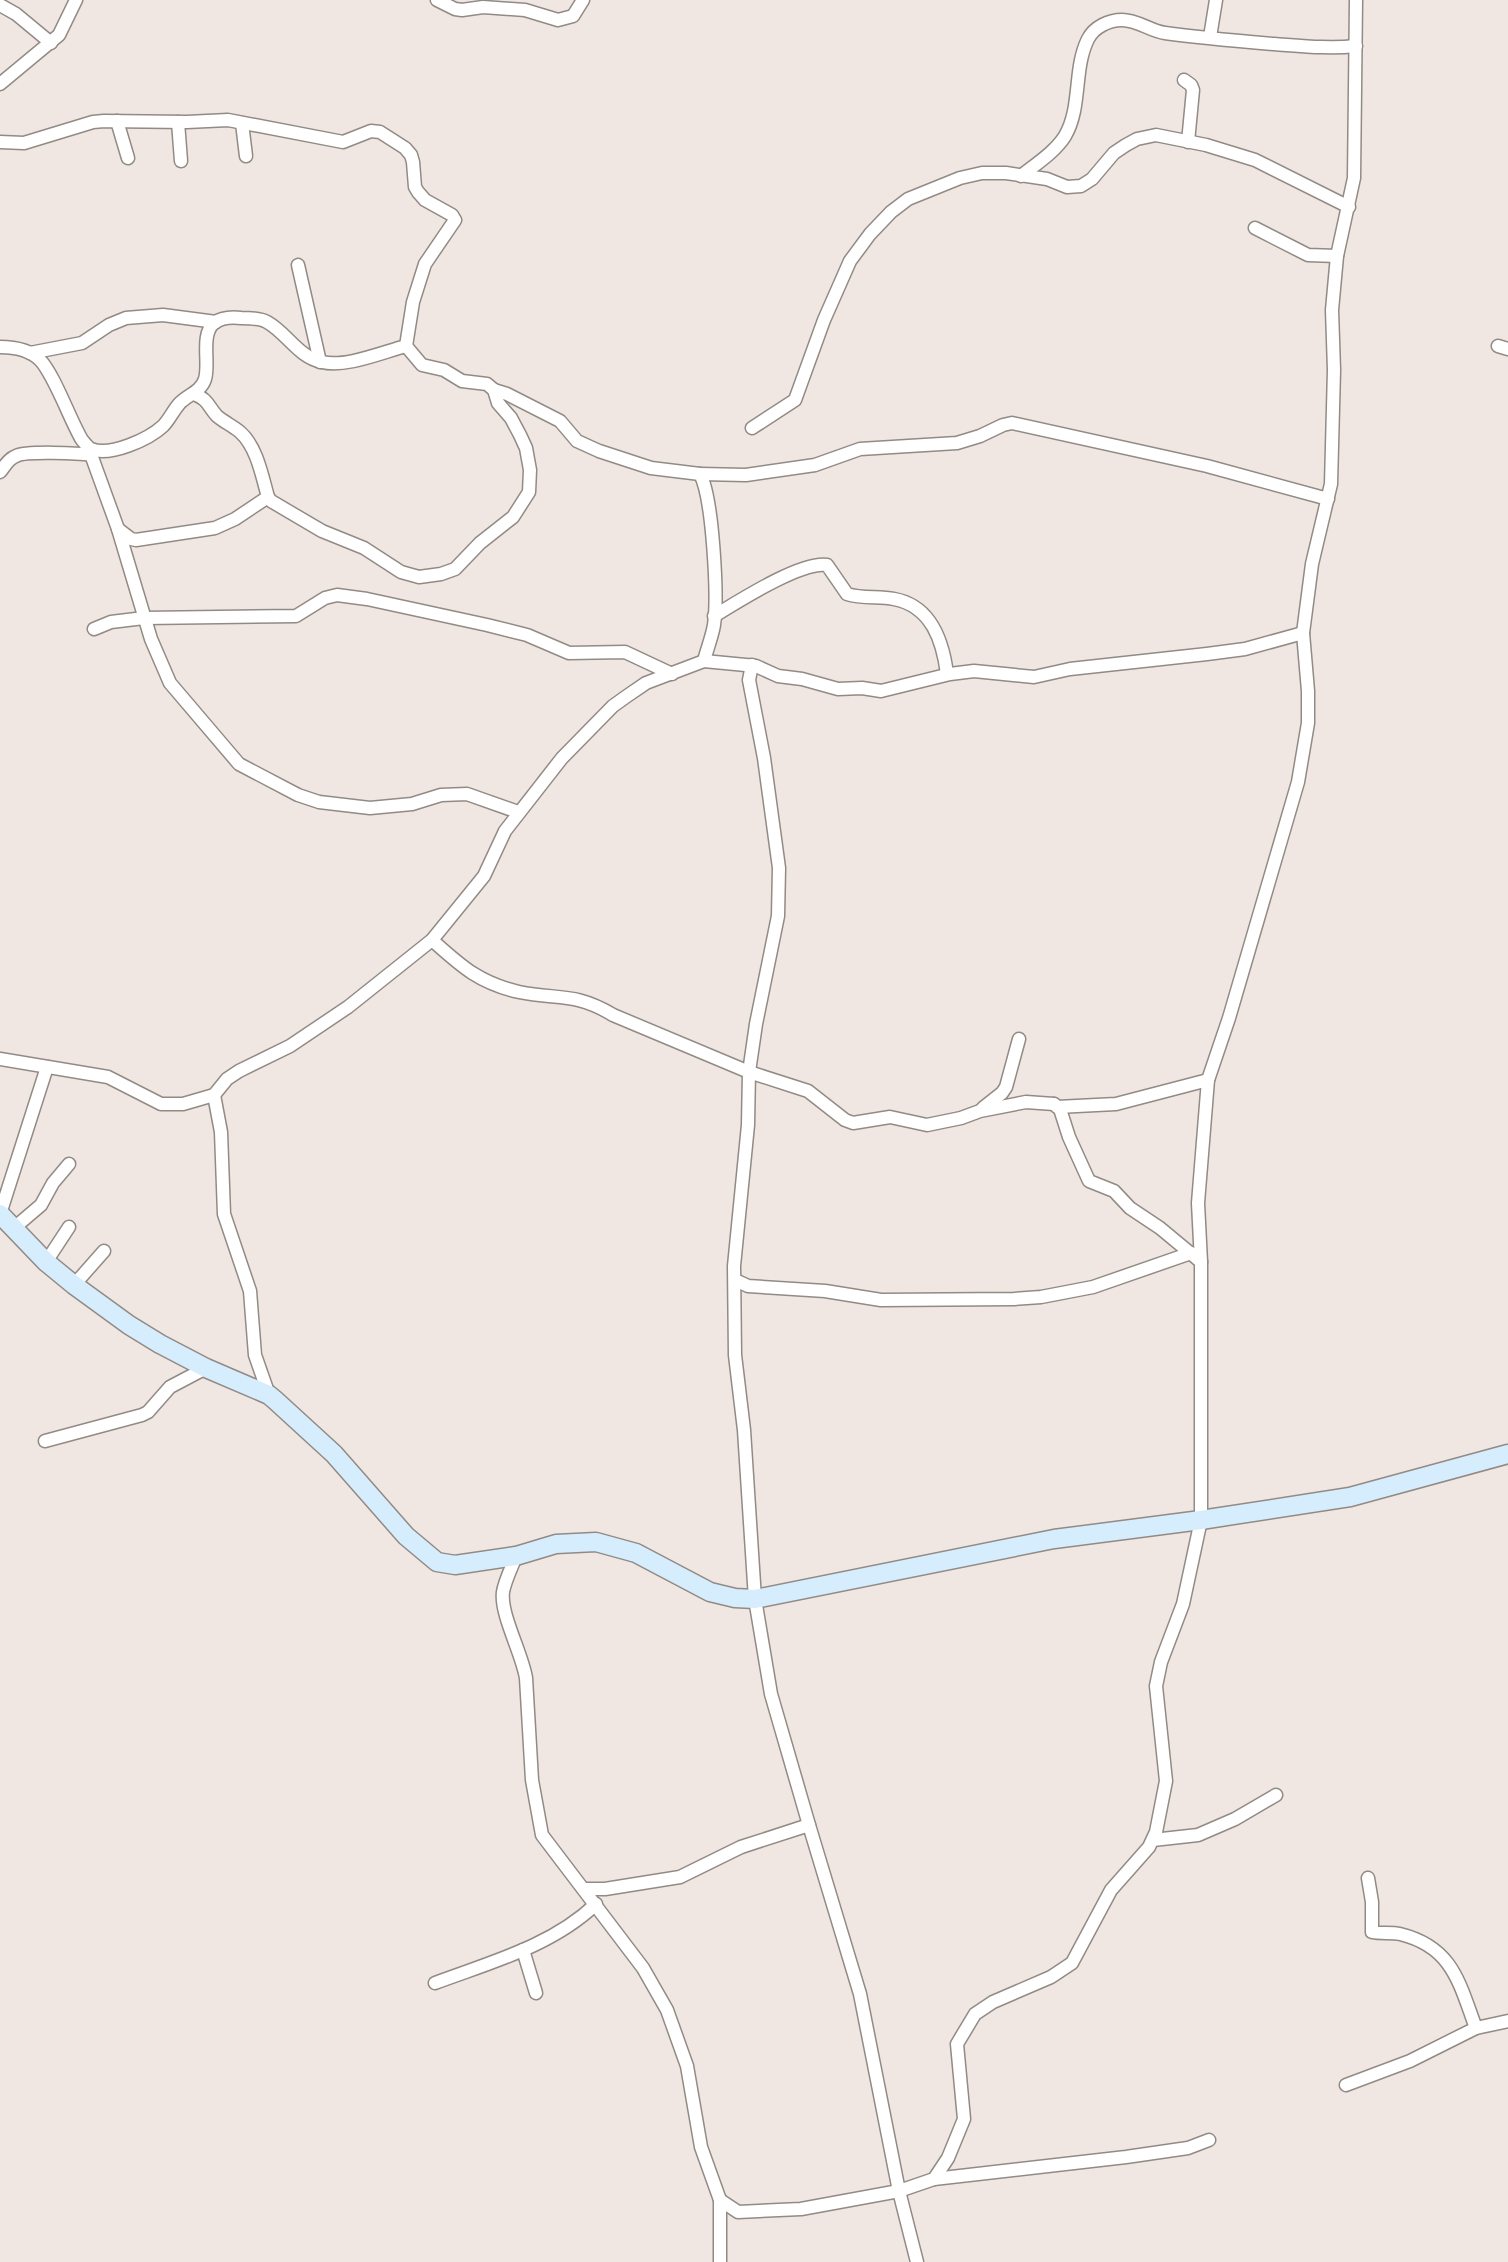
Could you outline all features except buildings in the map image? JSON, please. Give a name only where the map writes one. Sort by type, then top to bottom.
[{"type":"main road","points":[[0,1214],[46,1262],[129,1325],[206,1368],[269,1395],[334,1454],[406,1536],[437,1562],[455,1565],[516,1556],[556,1544],[596,1542],[636,1553],[710,1592],[735,1598],[755,1599],[1054,1539],[1201,1520],[1350,1497],[1508,1454]]},
{"type":"street","points":[[0,84],[51,43],[65,26],[69,11],[76,0]]},
{"type":"street","points":[[437,0],[454,9],[483,7],[525,10],[562,20],[577,13],[583,0]]},
{"type":"street","points":[[1210,37],[1216,0]]},
{"type":"street","points":[[933,2179],[948,2158],[964,2119],[957,2044],[975,2014],[993,2002],[1051,1977],[1072,1963],[1111,1890],[1154,1840],[1166,1781],[1156,1686],[1161,1662],[1183,1604],[1201,1520],[1199,1189],[1208,1080],[1254,935],[1304,755],[1308,723],[1308,691],[1303,633],[1312,564],[1331,484],[1334,370],[1332,310],[1337,256],[1349,207],[1356,155],[1356,0]]},
{"type":"street","points":[[0,4],[51,43]]},
{"type":"street","points":[[1021,176],[1058,146],[1065,135],[1071,119],[1080,65],[1088,38],[1098,27],[1120,20],[1131,20],[1154,32],[1321,47],[1356,46]]},
{"type":"street","points":[[1184,80],[1191,85],[1193,90],[1188,142]]},
{"type":"street","points":[[0,142],[24,143],[93,122],[117,121],[228,120],[343,142],[371,131],[380,132],[405,148],[411,155],[415,188],[418,192],[425,200],[452,215],[455,220],[454,225],[425,264],[413,302],[406,346]]},
{"type":"street","points":[[117,121],[128,158]]},
{"type":"street","points":[[178,122],[181,161]]},
{"type":"street","points":[[242,123],[246,156]]},
{"type":"street","points":[[752,428],[795,400],[824,320],[850,261],[870,234],[891,212],[908,199],[974,174],[1006,172],[1047,179],[1067,187],[1082,186],[1092,179],[1114,153],[1137,139],[1156,135],[1206,145],[1255,160],[1349,207]]},
{"type":"street","points":[[1256,228],[1308,255],[1337,256]]},
{"type":"street","points":[[298,265],[320,362]]},
{"type":"street","points":[[0,347],[30,353],[82,343],[109,325],[126,318],[163,315],[216,322],[230,317],[260,319],[268,322],[301,352],[320,362],[334,364],[406,346]]},
{"type":"street","points":[[0,472],[9,460],[22,454],[101,451],[127,446],[157,431],[180,403],[199,390],[205,378],[208,331],[216,322]]},
{"type":"street","points":[[406,346],[422,364],[444,370],[462,381],[487,384],[494,390],[507,394],[560,421],[577,441],[599,451],[651,468],[700,474],[746,475],[815,465],[860,449],[957,443],[980,436],[1003,424],[1012,423],[1207,466],[1328,499]]},
{"type":"street","points":[[30,353],[40,360],[48,371],[72,422],[90,452],[118,529],[151,639],[170,683],[239,764],[298,795],[319,802],[370,808],[412,804],[441,795],[467,794],[518,812]]},
{"type":"street","points":[[194,394],[207,400],[217,416],[240,432],[248,441],[268,497],[282,509],[322,531],[364,549],[411,576],[428,576],[455,569],[480,543],[513,517],[529,492],[530,470],[526,448],[512,418],[498,403],[494,390]]},
{"type":"street","points":[[700,474],[706,487],[716,596],[704,661]]},
{"type":"street","points":[[118,529],[136,540],[209,530],[235,519],[268,497]]},
{"type":"street","points":[[714,616],[769,584],[819,563],[827,565],[847,594],[894,599],[919,611],[938,634],[944,648],[947,675]]},
{"type":"street","points":[[94,629],[111,622],[144,618],[296,616],[325,598],[337,596],[367,599],[487,625],[526,635],[568,653],[625,652],[672,674]]},
{"type":"street","points":[[0,1059],[108,1077],[161,1104],[183,1104],[214,1095],[227,1079],[239,1071],[290,1046],[348,1007],[432,940],[484,876],[500,840],[518,812],[562,758],[614,706],[639,688],[704,661],[752,665],[778,676],[802,679],[838,689],[862,688],[880,691],[974,670],[1034,677],[1070,669],[1245,649],[1303,633]]},
{"type":"street","points":[[752,665],[749,680],[764,758],[779,868],[778,916],[748,1072],[748,1125],[738,1204],[735,1280],[735,1355],[744,1430],[755,1599],[771,1694],[808,1826],[860,1994],[899,2191],[917,2262]]},
{"type":"street","points":[[432,940],[474,975],[489,983],[519,992],[578,999],[594,1004],[613,1015],[748,1072],[807,1091],[844,1120],[853,1123],[890,1117],[927,1125],[961,1118],[980,1111],[1038,1101],[1058,1107],[1116,1104],[1208,1080]]},
{"type":"street","points":[[980,1111],[1006,1087],[1019,1039]]},
{"type":"street","points":[[0,1214],[47,1068]]},
{"type":"street","points":[[214,1095],[221,1132],[224,1214],[250,1291],[255,1355],[269,1395]]},
{"type":"street","points":[[1054,1104],[1060,1109],[1069,1137],[1089,1181],[1114,1191],[1130,1208],[1201,1262]]},
{"type":"street","points":[[14,1228],[40,1205],[53,1183],[69,1164]]},
{"type":"street","points":[[46,1262],[69,1227]]},
{"type":"street","points":[[74,1285],[104,1251]]},
{"type":"street","points":[[735,1280],[748,1286],[825,1291],[881,1300],[1014,1299],[1041,1297],[1094,1287],[1191,1253]]},
{"type":"street","points":[[45,1442],[142,1415],[148,1412],[170,1387],[206,1368]]},
{"type":"street","points":[[516,1556],[503,1590],[503,1607],[523,1661],[526,1678],[532,1780],[539,1825],[542,1835],[643,1968],[667,2010],[687,2066],[701,2147],[720,2200],[720,2262]]},
{"type":"street","points":[[1154,1840],[1198,1835],[1235,1820],[1276,1795]]},
{"type":"street","points":[[585,1889],[605,1889],[672,1880],[741,1847],[808,1826]]},
{"type":"street","points":[[1368,1878],[1372,1902],[1372,1932],[1405,1935],[1443,1955],[1457,1978],[1476,2028]]},
{"type":"street","points":[[435,1983],[523,1950],[575,1923],[596,1904]]},
{"type":"street","points":[[523,1950],[536,1993]]},
{"type":"street","points":[[1346,2085],[1410,2061],[1476,2028],[1508,2021]]},
{"type":"street","points":[[720,2200],[731,2209],[747,2212],[801,2209],[899,2191],[933,2179],[1126,2157],[1188,2148],[1209,2140]]}]
